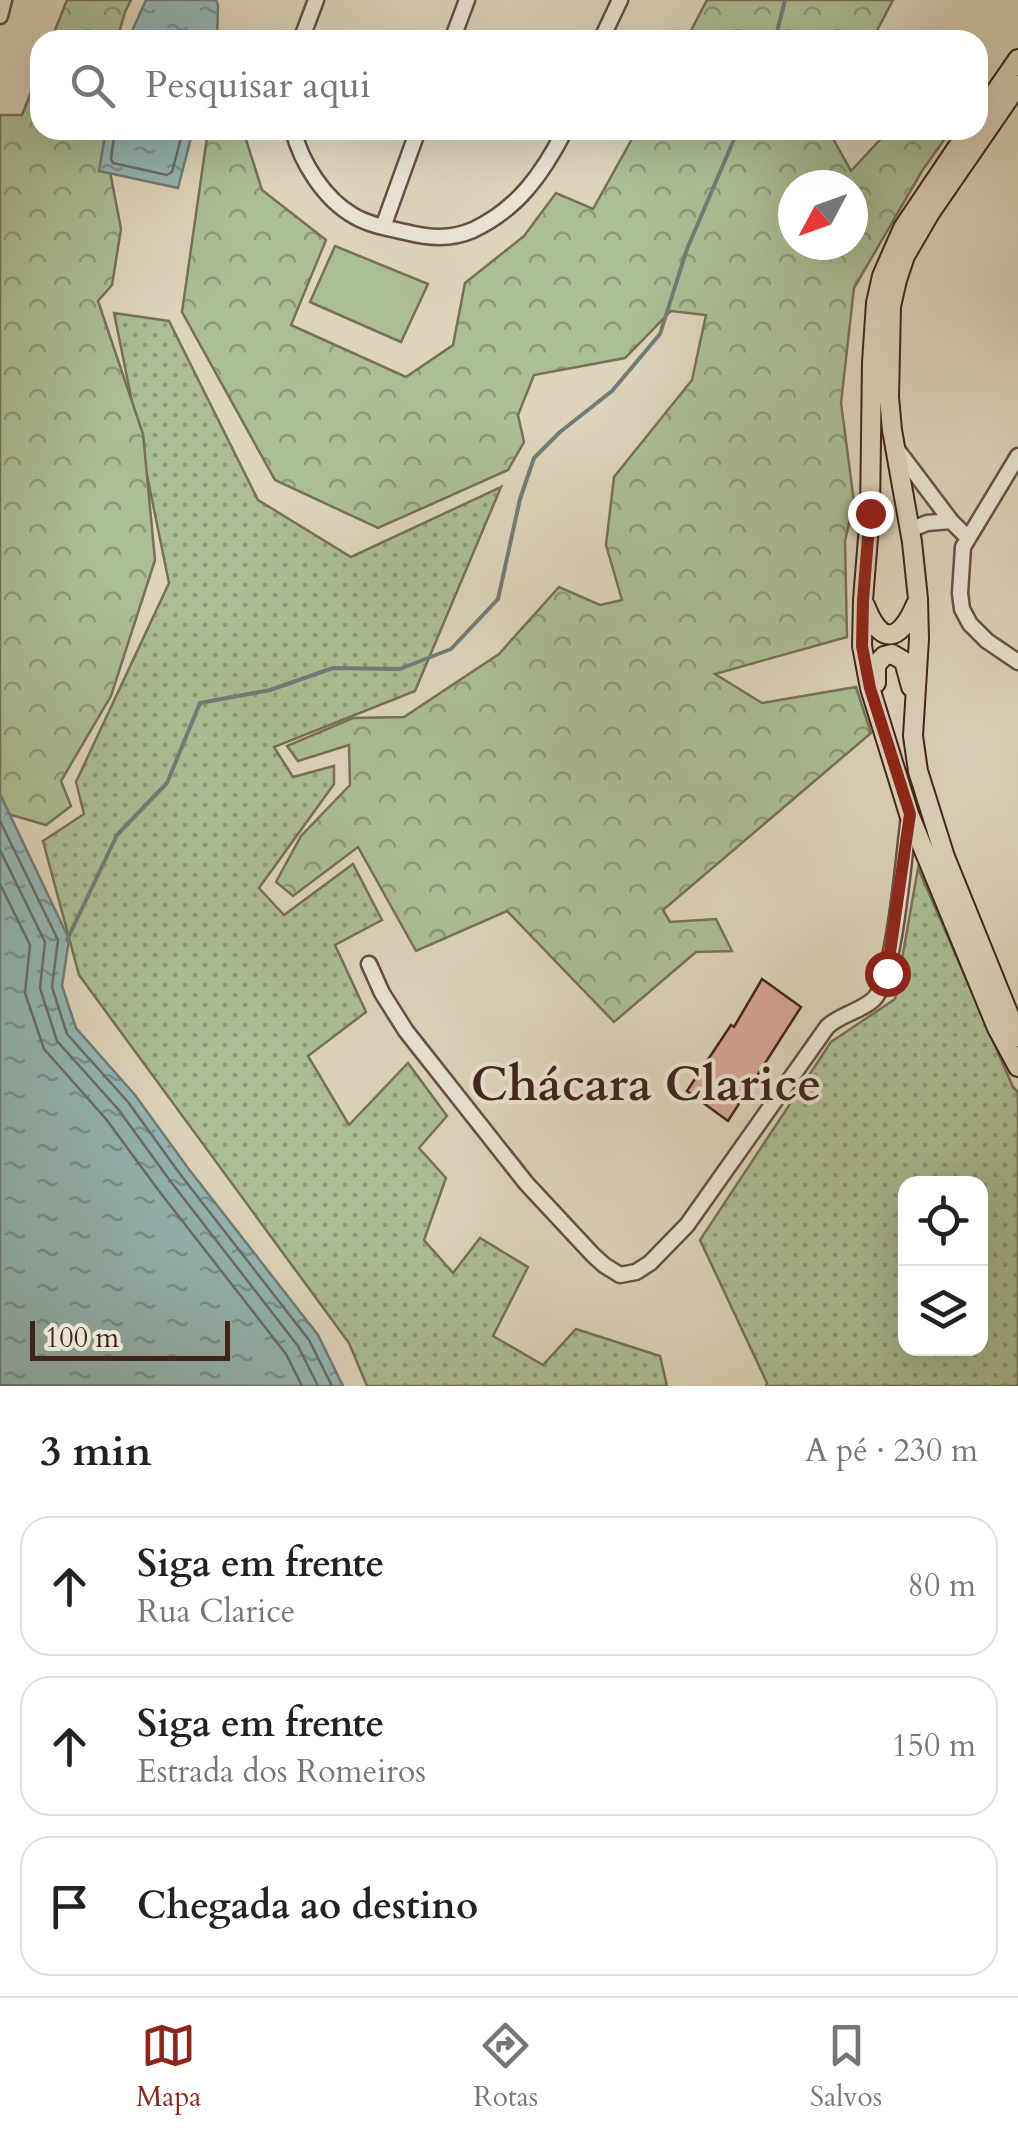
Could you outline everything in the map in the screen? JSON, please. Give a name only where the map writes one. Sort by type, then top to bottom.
[{"type":"main road","points":[[988,102],[1018,58]]},
{"type":"main road","points":[[988,129],[1018,85]]},
{"type":"main road","points":[[962,140],[902,228],[876,302],[862,646],[870,688],[910,814],[996,1028],[1018,1067]]},
{"type":"main road","points":[[981,140],[916,236],[897,280],[891,306],[889,397],[918,599],[915,753],[928,809],[945,857],[1018,1037]]},
{"type":"main road","points":[[863,600],[876,630],[889,634],[904,625],[918,599]]},
{"type":"main road","points":[[876,708],[876,665],[884,656],[892,654],[904,661],[914,698]]},
{"type":"street","points":[[0,16],[4,0]]},
{"type":"street","points":[[305,30],[316,0]]},
{"type":"street","points":[[456,30],[467,0]]},
{"type":"street","points":[[606,30],[620,0]]},
{"type":"street","points":[[297,140],[307,165],[340,206],[356,218],[426,238],[460,235],[498,215],[540,176],[560,140]]},
{"type":"street","points":[[383,227],[414,140]]},
{"type":"street","points":[[896,448],[967,537]]},
{"type":"street","points":[[1018,456],[967,537],[960,564],[962,609],[970,624],[1018,662]]},
{"type":"street","points":[[910,530],[927,522],[951,521]]},
{"type":"street","points":[[368,964],[406,1031],[526,1184],[604,1265],[628,1275],[650,1263],[686,1224],[827,1027],[868,1004],[882,987],[891,955],[910,814]]},
{"type":"green space","points":[[67,0],[131,0],[120,30],[55,30]]},
{"type":"green space","points":[[707,0],[893,0],[877,30],[691,30]]},
{"type":"green space","points":[[30,95],[30,140],[104,140],[121,229],[112,285],[98,301],[143,434],[155,560],[111,696],[61,781],[71,806],[46,825],[8,814],[0,794],[0,115],[22,115]]},
{"type":"green space","points":[[207,140],[246,140],[262,190],[326,240],[291,325],[406,377],[453,345],[465,283],[524,236],[556,193],[593,209],[631,140],[834,140],[850,170],[778,170],[778,260],[868,260],[868,170],[852,170],[880,140],[944,140],[854,288],[841,403],[854,502],[845,541],[847,637],[715,674],[762,703],[856,687],[871,733],[663,910],[670,922],[716,919],[732,951],[696,952],[614,1022],[507,911],[416,951],[358,847],[293,896],[276,882],[301,836],[350,785],[349,745],[298,761],[287,746],[353,718],[404,717],[499,654],[559,587],[600,605],[622,600],[606,545],[614,477],[692,380],[706,315],[671,311],[625,358],[534,375],[518,415],[524,442],[508,470],[378,528],[275,480],[182,312]]},
{"type":"green space","points":[[335,246],[428,284],[401,342],[310,302]]},
{"type":"green space","points":[[114,313],[169,321],[258,500],[351,557],[501,487],[415,691],[274,747],[293,777],[334,766],[334,784],[259,888],[284,915],[353,864],[382,920],[335,945],[366,1012],[308,1056],[349,1125],[408,1063],[447,1116],[419,1148],[446,1178],[424,1240],[453,1273],[480,1238],[528,1267],[493,1336],[543,1365],[576,1329],[660,1356],[667,1386],[367,1386],[349,1343],[79,975],[43,841],[84,814],[76,782],[169,583]]},
{"type":"green space","points":[[918,868],[1018,1092],[1018,1386],[766,1386],[700,1240],[831,1042],[895,999]]},
{"type":"water","points":[[146,0],[216,0],[218,5],[217,30],[132,30]]},
{"type":"water","points":[[104,140],[190,140],[178,188],[99,171]]},
{"type":"water","points":[[0,794],[69,939],[62,986],[76,1028],[135,1095],[318,1335],[343,1386],[0,1385]]},
{"type":"building","points":[[762,979],[801,1007],[728,1121],[687,1091],[731,1025],[734,1027]]},
{"type":"waterway","points":[[778,30],[785,0]]},
{"type":"waterway","points":[[67,940],[117,835],[167,783],[200,703],[270,690],[333,668],[400,669],[451,649],[498,599],[520,499],[534,458],[612,391],[660,334],[687,249],[734,140]]},
{"type":"district","name":"Chácara Clarice","points":[[646,1083]]},
{"type":"route","points":[[870,513],[862,646],[870,688],[910,814],[887,973]]}]
